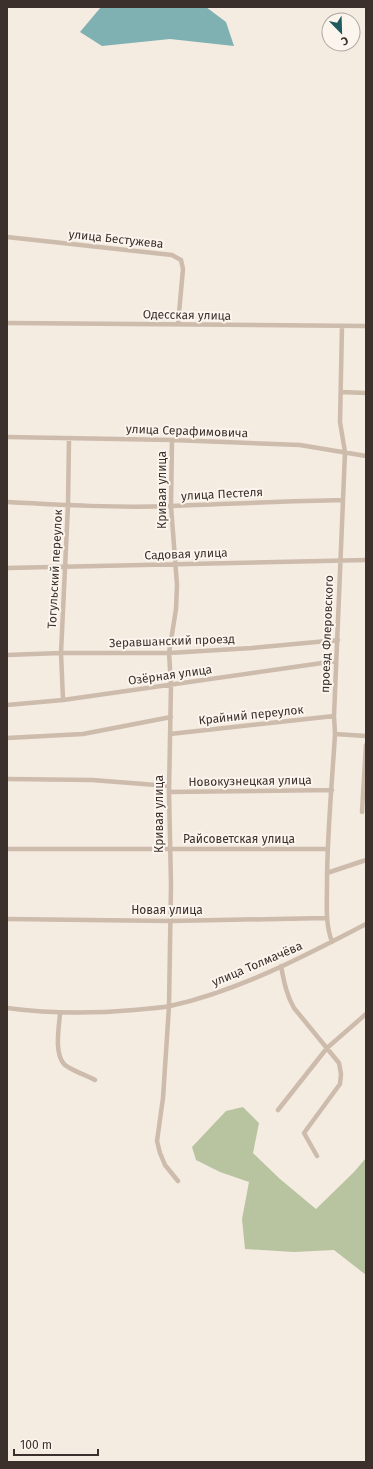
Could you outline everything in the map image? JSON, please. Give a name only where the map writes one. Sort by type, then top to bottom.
[{"type":"street","name":"улица Бестужева","points":[[7,237],[172,255],[181,260],[182,269],[178,324]]},
{"type":"street","name":"Одесская улица","points":[[7,323],[366,326]]},
{"type":"street","name":"проезд Флеровского","points":[[332,942],[328,930],[327,918],[327,848],[335,734],[334,716],[345,452],[340,422],[342,326]]},
{"type":"street","points":[[341,392],[366,393]]},
{"type":"street","name":"улица Серафимовича","points":[[7,437],[172,440],[300,445],[366,456]]},
{"type":"street","name":"Тогульский переулок","points":[[63,700],[61,653],[68,505],[69,438]]},
{"type":"street","name":"Кривая улица","points":[[172,440],[171,506],[177,585],[176,609],[169,653],[171,685],[169,786],[169,850],[171,885],[170,1006],[163,1098],[157,1141],[165,1165],[178,1181]]},
{"type":"street","name":"улица Пестеля","points":[[7,502],[68,505],[171,506],[343,500]]},
{"type":"street","name":"Садовая улица","points":[[7,568],[64,568],[340,559],[366,560]]},
{"type":"street","name":"Зеравшанский проезд","points":[[7,655],[61,653],[169,653],[252,648],[338,640]]},
{"type":"street","name":"Озёрная улица","points":[[7,705],[63,700],[336,661]]},
{"type":"street","name":"Крайний переулок","points":[[170,734],[334,716]]},
{"type":"street","points":[[7,738],[83,734],[170,717]]},
{"type":"street","points":[[335,734],[366,736]]},
{"type":"street","points":[[362,812],[366,745]]},
{"type":"street","points":[[7,779],[92,780],[169,786]]},
{"type":"street","name":"Новокузнецкая улица","points":[[169,792],[332,790]]},
{"type":"street","name":"Райсоветская улица","points":[[7,849],[169,850],[327,848]]},
{"type":"street","points":[[327,873],[366,860]]},
{"type":"street","name":"Новая улица","points":[[7,919],[170,921],[327,918]]},
{"type":"street","name":"улица Толмачёва","points":[[7,1008],[60,1014],[100,1013],[170,1006],[241,984],[332,942],[366,924]]},
{"type":"street","points":[[281,966],[285,988],[294,1008],[339,1063],[341,1074],[340,1084],[304,1133],[318,1156]]},
{"type":"street","points":[[60,1014],[58,1049],[60,1057],[64,1064],[95,1080]]},
{"type":"street","points":[[278,1110],[327,1048],[366,1014]]},
{"type":"green space","points":[[243,1107],[259,1123],[253,1153],[280,1179],[316,1209],[354,1172],[366,1158],[366,1275],[334,1250],[294,1252],[245,1249],[242,1219],[249,1182],[220,1172],[196,1160],[192,1147],[226,1111]]},
{"type":"water","points":[[101,7],[206,7],[226,22],[234,46],[170,39],[102,46],[80,32]]}]
